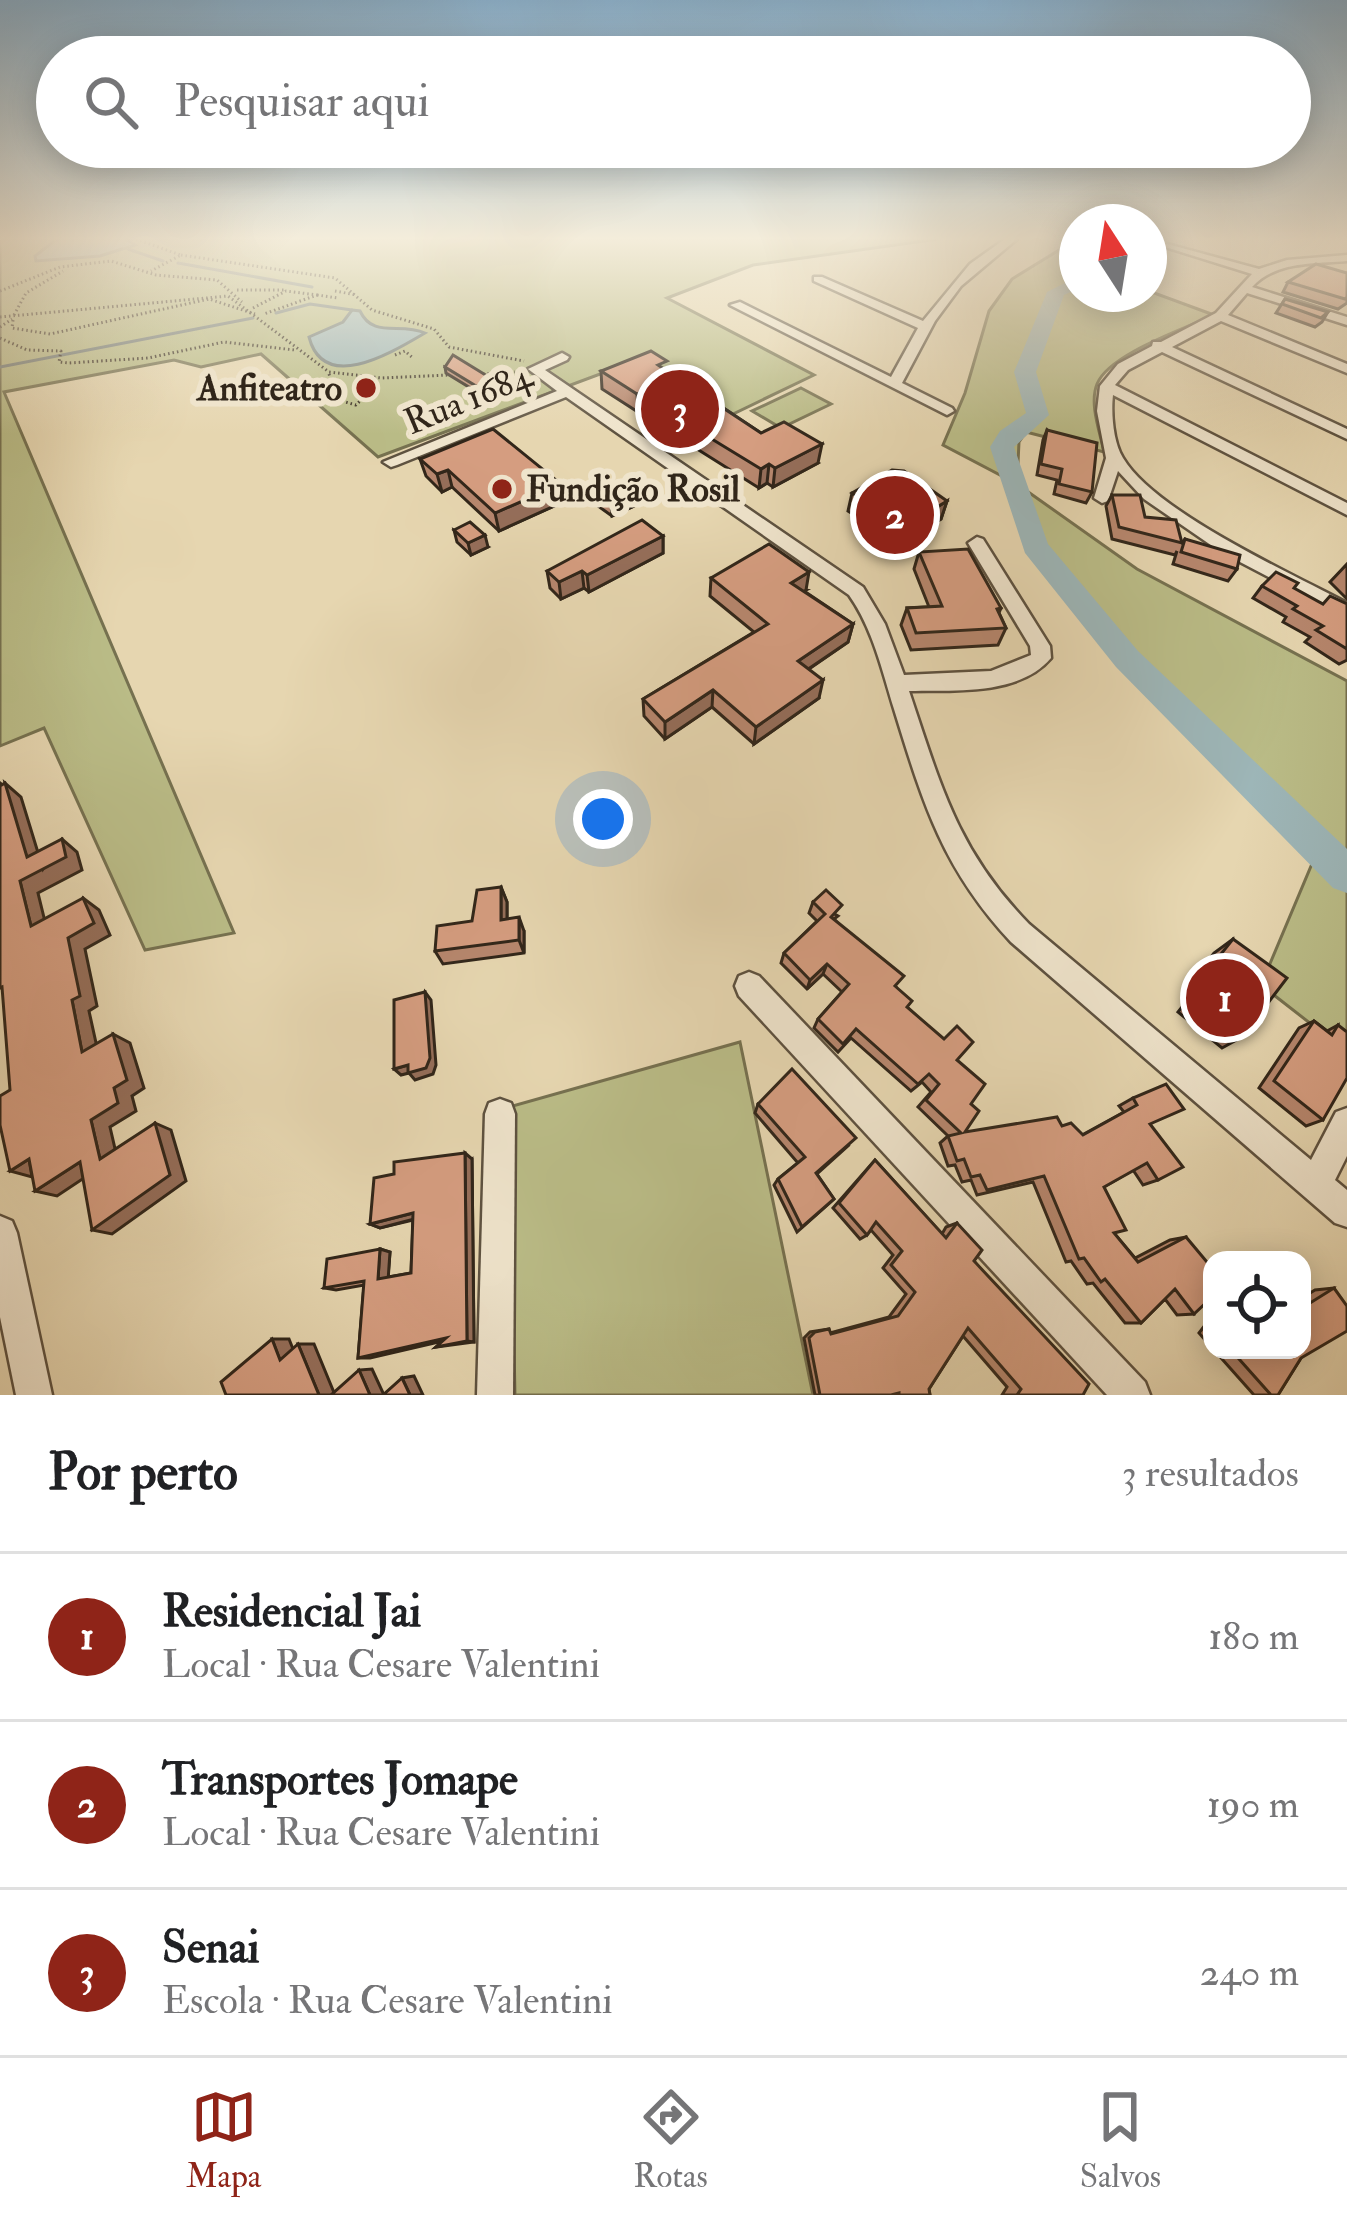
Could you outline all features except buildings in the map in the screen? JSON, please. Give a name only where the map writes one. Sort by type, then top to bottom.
[{"type":"street","points":[[875,304],[922,325]]},
{"type":"street","points":[[894,384],[922,325],[940,304]]},
{"type":"street","points":[[1102,498],[1114,458],[1104,411],[1107,386],[1134,358],[1220,316],[1230,304]]},
{"type":"street","points":[[1294,304],[1347,321]]},
{"type":"street","points":[[736,305],[946,411]]},
{"type":"street","points":[[1220,316],[1347,369]]},
{"type":"street","points":[[1158,345],[1347,435]]},
{"type":"street","points":[[562,357],[538,367],[856,591],[877,624],[945,831],[971,882],[1020,932],[1347,1211]]},
{"type":"street","points":[[1107,386],[1347,510]]},
{"type":"street","name":"Rua 1684","points":[[391,462],[568,391]]},
{"type":"street","points":[[1114,458],[1150,496],[1195,527],[1347,611]]},
{"type":"street","points":[[896,683],[995,679],[1022,674],[1041,658],[1040,646],[977,543]]},
{"type":"street","points":[[749,986],[1132,1395]]},
{"type":"street","points":[[495,1395],[500,1114]]},
{"type":"street","points":[[1316,1184],[1347,1124]]},
{"type":"street","points":[[0,1233],[34,1395]]},
{"type":"path","points":[[21,304],[12,328],[43,334],[189,304]]},
{"type":"path","points":[[0,317],[135,304]]},
{"type":"path","points":[[228,304],[261,315],[293,304]]},
{"type":"path","points":[[247,304],[328,372],[462,374]]},
{"type":"path","points":[[253,308],[261,304]]},
{"type":"path","points":[[368,304],[379,314],[434,329],[449,347],[538,367]]},
{"type":"path","points":[[0,327],[14,318]]},
{"type":"path","points":[[0,338],[27,350],[61,351],[60,359],[69,363],[127,361],[224,342],[297,350]]},
{"type":"path","points":[[395,355],[405,352],[413,358]]},
{"type":"path","points":[[482,374],[538,367]]},
{"type":"path","points":[[328,372],[338,400],[356,405],[362,399]]},
{"type":"green space","points":[[0,304],[679,304],[814,375],[733,414],[643,358],[378,457],[261,354],[201,367],[174,360],[4,392],[234,933],[145,950],[44,728],[0,746]]},
{"type":"green space","points":[[994,304],[1059,304],[1059,312],[1167,312],[1167,304],[1184,304],[1214,315],[1131,353],[1104,373],[1094,400],[1104,452],[1026,432],[1019,442],[1017,484],[943,445]]},
{"type":"green space","points":[[801,388],[831,404],[781,428],[752,411]]},
{"type":"green space","points":[[1017,484],[1137,569],[1347,681],[1347,1052],[1261,985],[1319,847],[1127,659],[1035,547]]},
{"type":"green space","points":[[740,1042],[813,1395],[515,1395],[509,1107]]},
{"type":"water","points":[[352,310],[360,311],[372,325],[425,333],[361,364],[329,363],[317,354],[309,337],[343,322]]},
{"type":"waterway","points":[[276,313],[310,304]]},
{"type":"waterway","points":[[311,304],[352,310]]},
{"type":"waterway","points":[[1051,304],[1025,372],[1038,415],[1008,436],[1002,447],[1035,547],[1127,659],[1347,875]]},
{"type":"waterway","points":[[0,367],[253,318]]},
{"type":"place","name":"Anfiteatro","points":[[366,388]]},
{"type":"place","name":"Senai","points":[[680,409]]},
{"type":"place","name":"Fundição Rosil","points":[[502,489]]},
{"type":"place","name":"Transportes Jomape","points":[[895,515]]},
{"type":"place","name":"Residencial Jai","points":[[1225,998]]}]
